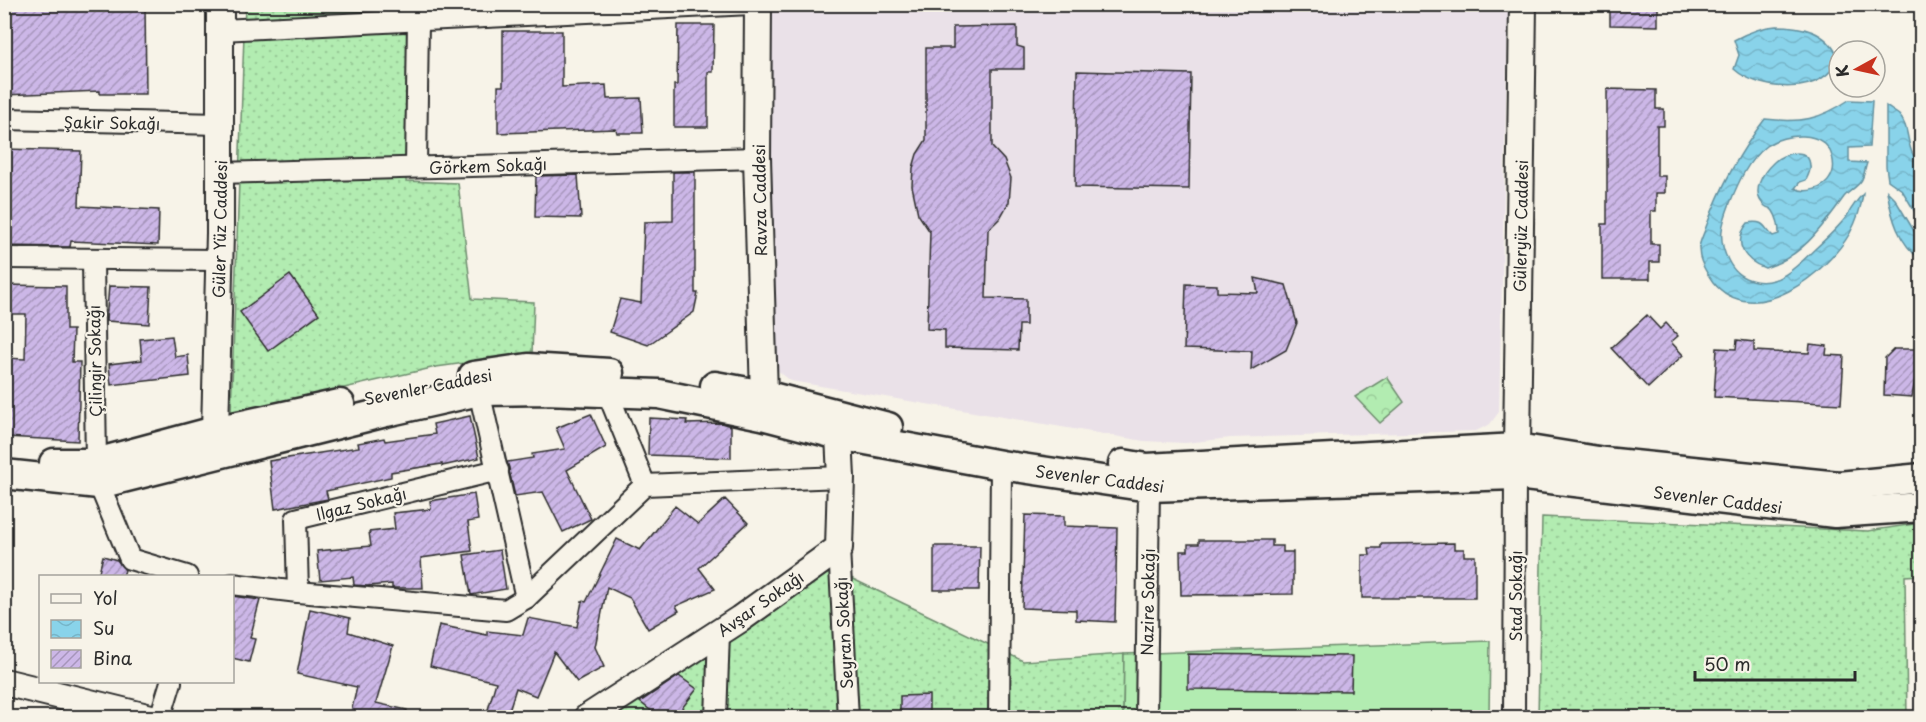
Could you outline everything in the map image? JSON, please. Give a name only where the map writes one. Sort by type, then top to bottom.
[{"type":"main road","name":"Sevenler Caddesi","points":[[4,474],[98,473],[469,376],[528,368],[647,375],[763,405],[933,439],[1147,468],[1604,462],[1839,486],[1922,478]]},
{"type":"main road","name":"Sevenler Caddesi","points":[[217,442],[386,412],[479,391],[607,392],[659,394],[763,405],[839,435],[1001,465],[1149,487],[1516,462],[1835,513],[1922,507]]},
{"type":"main road","name":"Sevenler Caddesi","points":[[4,458],[59,464],[98,473]]},
{"type":"street","name":"Güler Yüz Caddesi","points":[[217,442],[220,4]]},
{"type":"street","points":[[220,30],[751,4]]},
{"type":"street","name":"Ravza Caddesi","points":[[758,4],[757,158],[763,405]]},
{"type":"street","name":"Güleryüz Caddesi","points":[[1516,462],[1523,4]]},
{"type":"street","points":[[416,167],[418,20]]},
{"type":"street","name":"Şakir Sokağı","points":[[4,119],[220,124]]},
{"type":"street","name":"Görkem Sokağı","points":[[220,173],[757,158]]},
{"type":"street","points":[[4,258],[219,260]]},
{"type":"street","name":"Çilingir Sokağı","points":[[93,259],[98,473]]},
{"type":"street","points":[[479,391],[526,598]]},
{"type":"street","points":[[607,392],[645,486]]},
{"type":"street","points":[[838,548],[841,477],[839,435]]},
{"type":"street","name":"Stad Sokağı","points":[[1514,717],[1516,462]]},
{"type":"street","points":[[999,717],[1001,465]]},
{"type":"street","name":"Ilgaz Sokağı","points":[[298,592],[296,519],[498,470]]},
{"type":"street","points":[[98,473],[130,559],[184,575]]},
{"type":"street","points":[[234,585],[506,610],[526,598],[645,486],[841,477]]},
{"type":"street","name":"Nazire Sokağı","points":[[1146,717],[1149,487]]},
{"type":"street","name":"Avşar Sokağı","points":[[586,717],[719,633],[838,548]]},
{"type":"street","name":"Seyran Sokağı","points":[[838,548],[848,717]]},
{"type":"street","points":[[716,717],[719,633]]},
{"type":"street","points":[[4,682],[151,717]]},
{"type":"street","points":[[160,717],[170,683]]},
{"type":"shaded area","points":[[1502,4],[1508,8],[1499,412],[1490,424],[1476,431],[1230,438],[1185,443],[1144,441],[791,381],[777,370],[772,350],[767,5]]},
{"type":"green space","points":[[245,5],[412,5],[406,181],[458,183],[472,299],[534,302],[532,354],[436,367],[231,414]]},
{"type":"green space","points":[[1387,377],[1404,402],[1380,423],[1355,397]]},
{"type":"green space","points":[[1542,517],[1868,531],[1921,523],[1921,575],[1905,576],[1907,717],[1538,717]]},
{"type":"green space","points":[[830,568],[1023,661],[1124,654],[1123,717],[601,718]]},
{"type":"green space","points":[[1490,641],[1489,717],[1123,718],[1124,654]]},
{"type":"water","points":[[1843,5],[1873,5],[1873,11],[1850,11]]},
{"type":"water","points":[[1795,27],[1813,32],[1827,41],[1827,74],[1821,79],[1791,87],[1759,82],[1745,77],[1734,69],[1739,55],[1734,40],[1765,28]]},
{"type":"water","points":[[1849,100],[1872,101],[1869,147],[1849,148],[1849,162],[1867,163],[1861,181],[1844,197],[1810,240],[1790,256],[1765,268],[1746,256],[1741,244],[1743,230],[1748,223],[1761,223],[1773,236],[1779,234],[1778,222],[1774,213],[1765,206],[1758,195],[1762,177],[1778,159],[1795,153],[1809,160],[1810,168],[1806,180],[1800,182],[1795,188],[1799,190],[1819,188],[1830,178],[1833,162],[1828,147],[1821,141],[1803,136],[1783,138],[1774,142],[1766,146],[1754,158],[1740,180],[1730,203],[1723,224],[1722,238],[1725,252],[1735,271],[1746,278],[1764,282],[1781,277],[1803,261],[1840,225],[1863,194],[1850,233],[1825,265],[1788,291],[1768,299],[1748,301],[1730,296],[1710,278],[1705,270],[1699,249],[1718,199],[1739,157],[1765,119],[1789,121],[1819,116]]},
{"type":"water","points":[[1886,106],[1899,115],[1903,121],[1912,153],[1921,163],[1921,222],[1902,190],[1888,180]]},
{"type":"water","points":[[1887,191],[1895,199],[1921,240],[1921,260],[1901,238],[1891,211]]},
{"type":"building","points":[[4,4],[145,4],[146,94],[100,94],[100,91],[4,95]]},
{"type":"building","points":[[1610,4],[1658,4],[1658,26],[1610,25]]},
{"type":"building","points":[[678,25],[714,25],[713,72],[708,72],[708,127],[674,127]]},
{"type":"building","points":[[1017,26],[1017,46],[1024,48],[1024,69],[992,69],[992,147],[1004,160],[1011,178],[1009,202],[1000,218],[988,230],[986,298],[1026,299],[1026,325],[1019,325],[1018,350],[945,348],[945,330],[927,329],[930,232],[918,214],[912,186],[917,154],[926,140],[926,48],[953,48],[953,27]]},
{"type":"building","points":[[503,31],[562,31],[562,87],[606,85],[607,99],[641,98],[643,133],[617,133],[616,129],[498,133],[498,86],[503,86]]},
{"type":"building","points":[[1077,71],[1191,74],[1189,189],[1075,187]]},
{"type":"building","points":[[1607,89],[1656,90],[1656,109],[1664,109],[1664,126],[1657,126],[1657,176],[1665,176],[1665,193],[1656,193],[1656,211],[1651,211],[1651,244],[1659,244],[1659,262],[1650,262],[1650,279],[1602,279],[1602,224],[1607,224]]},
{"type":"building","points":[[4,149],[81,151],[79,206],[159,210],[158,245],[71,241],[70,247],[4,246]]},
{"type":"building","points":[[673,172],[695,172],[695,293],[698,293],[694,312],[648,345],[610,332],[620,299],[641,303],[644,222],[673,221]]},
{"type":"building","points":[[578,175],[581,218],[535,217],[536,176]]},
{"type":"building","points":[[290,275],[319,314],[268,351],[240,312]]},
{"type":"building","points":[[1255,278],[1286,285],[1297,323],[1286,350],[1251,370],[1252,351],[1184,349],[1186,284],[1217,285],[1217,292],[1258,293]]},
{"type":"building","points":[[4,285],[66,286],[66,330],[73,330],[72,362],[80,362],[78,441],[6,437],[8,399],[4,398],[4,358],[25,359],[26,314],[4,314]]},
{"type":"building","points":[[109,286],[151,287],[149,324],[106,321]]},
{"type":"building","points":[[1647,315],[1660,329],[1666,323],[1678,336],[1671,342],[1683,355],[1648,388],[1611,348]]},
{"type":"building","points":[[172,336],[175,357],[188,355],[190,376],[111,385],[109,364],[142,360],[140,339]]},
{"type":"building","points":[[1737,340],[1754,342],[1754,351],[1809,353],[1810,344],[1827,346],[1826,355],[1844,356],[1841,404],[1714,397],[1717,348],[1736,349]]},
{"type":"building","points":[[1894,349],[1922,349],[1922,380],[1915,380],[1912,397],[1884,395],[1885,358]]},
{"type":"building","points":[[591,414],[606,447],[567,470],[591,519],[563,532],[543,492],[515,496],[507,462],[533,458],[532,454],[565,449],[556,428]]},
{"type":"building","points":[[470,416],[479,458],[442,466],[442,464],[391,472],[391,477],[326,491],[328,499],[275,509],[269,461],[359,447],[358,443],[384,438],[385,441],[435,434],[433,424]]},
{"type":"building","points":[[649,418],[687,420],[686,424],[721,423],[731,426],[731,458],[648,455]]},
{"type":"building","points":[[474,494],[478,520],[468,522],[472,551],[421,558],[423,588],[392,588],[392,584],[354,585],[353,577],[320,580],[317,551],[371,546],[369,532],[395,529],[393,513],[431,509],[430,501]]},
{"type":"building","points":[[725,499],[748,523],[699,568],[715,589],[676,606],[679,611],[648,629],[630,598],[607,587],[595,647],[604,667],[577,682],[554,652],[536,696],[516,688],[507,717],[502,717],[487,713],[496,682],[430,666],[439,625],[487,635],[487,631],[523,635],[528,618],[577,627],[582,601],[586,602],[617,539],[640,550],[675,506],[698,524]]},
{"type":"building","points":[[1025,515],[1064,516],[1064,526],[1117,528],[1115,622],[1076,620],[1076,610],[1022,608]]},
{"type":"building","points":[[1199,540],[1272,540],[1272,546],[1283,546],[1283,552],[1293,552],[1293,594],[1181,595],[1180,551],[1188,551],[1188,544],[1199,544]]},
{"type":"building","points":[[1454,543],[1454,549],[1464,549],[1464,556],[1475,556],[1475,598],[1362,598],[1362,555],[1370,555],[1369,548],[1381,548],[1381,544]]},
{"type":"building","points":[[934,546],[980,546],[979,590],[934,590]]},
{"type":"building","points":[[500,550],[506,589],[471,595],[464,555]]},
{"type":"building","points":[[103,556],[117,560],[125,570],[123,575],[98,575]]},
{"type":"building","points":[[234,596],[260,600],[250,638],[255,639],[249,662],[234,658]]},
{"type":"building","points":[[310,609],[350,618],[348,632],[393,646],[376,703],[407,710],[406,717],[350,717],[357,687],[297,674]]},
{"type":"building","points":[[1188,654],[1352,656],[1351,691],[1188,689]]},
{"type":"building","points":[[679,676],[697,689],[675,717],[659,717],[640,702]]},
{"type":"building","points":[[929,695],[929,717],[900,717],[900,696]]}]
